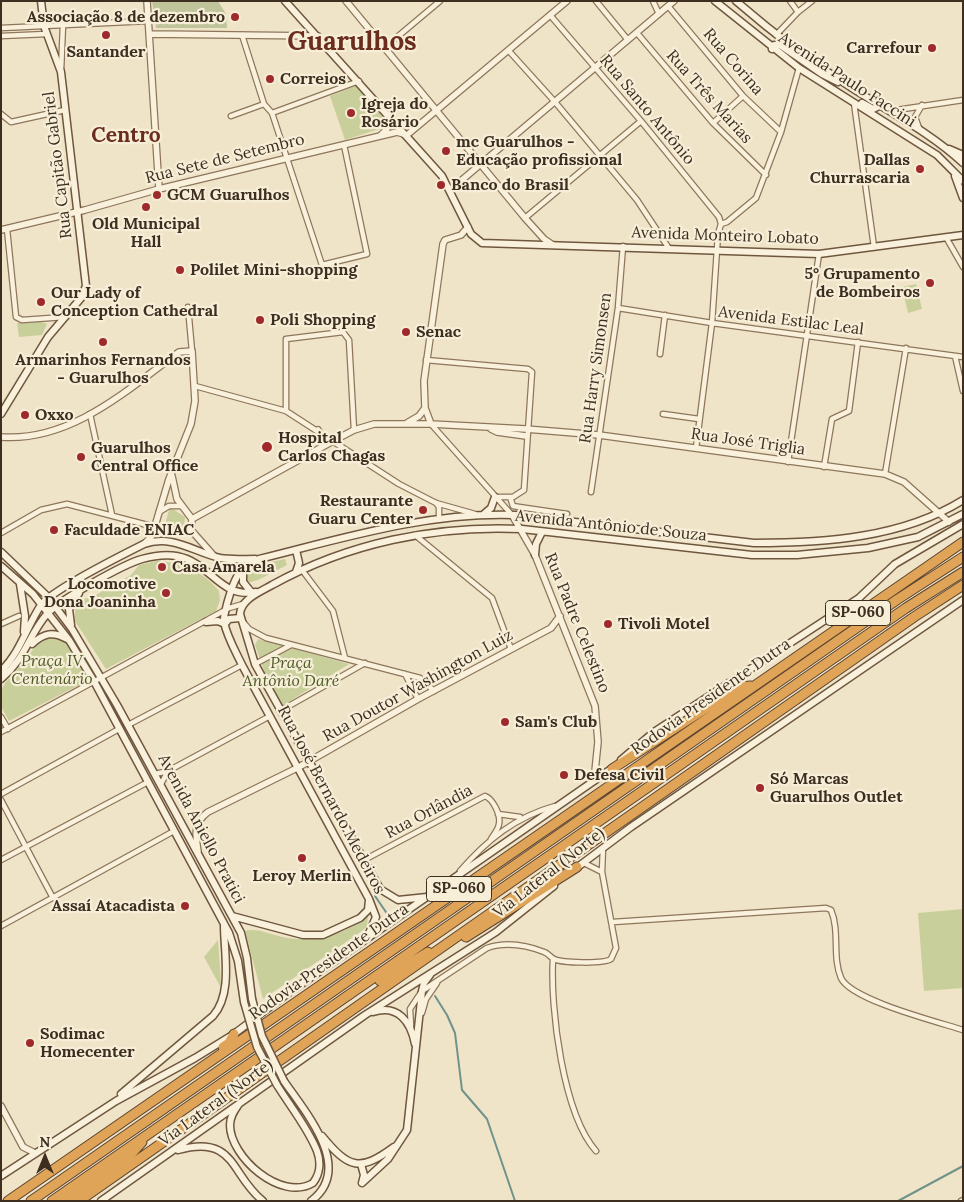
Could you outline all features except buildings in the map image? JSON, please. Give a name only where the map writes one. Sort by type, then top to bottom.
[{"type":"highway","name":"Rodovia Presidente Dutra","points":[[8,1201],[963,542]]},
{"type":"highway","name":"Rodovia Presidente Dutra","points":[[31,1201],[890,605],[963,557]]},
{"type":"highway","name":"SP-060","points":[[52,1201],[906,608],[963,572]]},
{"type":"highway","name":"SP-060","points":[[79,1201],[425,961],[471,926],[963,585]]},
{"type":"highway","points":[[612,769],[739,688],[754,686]]},
{"type":"highway","points":[[425,961],[580,865]]},
{"type":"highway","name":"SP-060","points":[[287,1037],[471,926]]},
{"type":"highway","points":[[165,1093],[174,1081],[230,1043],[234,1034]]},
{"type":"highway","points":[[65,1201],[133,1152],[151,1132]]},
{"type":"main road","name":"Rua Capitão Gabriel","points":[[41,1],[44,26],[61,72],[87,284],[81,298],[66,316]]},
{"type":"main road","points":[[285,1],[359,81],[442,176],[468,228]]},
{"type":"main road","name":"Avenida Paulo Faccini","points":[[715,1],[772,49],[799,68],[937,155],[963,181]]},
{"type":"main road","name":"Avenida Paulo Faccini","points":[[736,1],[776,35],[842,82],[920,130],[947,148],[963,162]]},
{"type":"main road","points":[[772,49],[776,45],[780,45],[830,79],[842,82]]},
{"type":"main road","points":[[836,92],[847,94],[873,109],[880,106]]},
{"type":"main road","points":[[947,148],[963,155]]},
{"type":"main road","points":[[953,171],[963,198]]},
{"type":"main road","name":"Avenida Monteiro Lobato","points":[[468,228],[475,238],[486,244],[668,247],[718,251],[819,254],[947,239],[963,235]]},
{"type":"main road","points":[[1,414],[48,337],[66,316]]},
{"type":"main road","points":[[483,514],[491,508],[495,497]]},
{"type":"main road","name":"Avenida Antônio de Souza","points":[[244,566],[259,559],[400,524],[475,514],[512,515],[754,542],[785,542],[884,531],[920,522],[939,514],[963,500]]},
{"type":"main road","name":"Avenida Antônio de Souza","points":[[243,604],[260,592],[299,571],[354,549],[415,535],[472,529],[522,529],[752,555],[797,555],[833,552],[918,537],[963,514]]},
{"type":"main road","points":[[1,1176],[116,1101],[195,1058],[234,1034],[287,994],[452,882],[612,769],[630,751],[654,732],[859,598],[900,560],[963,524]]},
{"type":"main road","points":[[536,555],[536,544],[542,532]]},
{"type":"main road","name":"Avenida Antônio de Souza","points":[[1,670],[17,650],[24,634],[48,597],[144,544],[157,541],[174,542],[214,556],[259,559]]},
{"type":"main road","points":[[296,550],[299,571]]},
{"type":"main road","name":"Avenida Aniello Pratici","points":[[1,552],[48,597],[72,629],[102,678],[155,774],[232,916],[245,948],[252,999],[262,1036],[284,1081],[315,1127]]},
{"type":"main road","name":"Avenida Antônio de Souza","points":[[27,648],[54,606],[136,561],[164,555],[188,559],[231,590],[241,594],[260,592]]},
{"type":"main road","name":"Avenida Aniello Pratici","points":[[1,566],[42,604],[69,640],[95,683],[224,924],[238,961],[244,1002],[257,1047],[277,1085],[314,1145],[320,1164],[312,1185],[305,1192],[294,1196]]},
{"type":"main road","points":[[231,590],[244,566]]},
{"type":"main road","points":[[244,566],[243,582],[252,593]]},
{"type":"main road","points":[[20,584],[25,616],[24,634]]},
{"type":"main road","name":"Rua José Bernardo Medeiros","points":[[231,590],[225,624],[242,665],[369,899],[376,918],[373,928],[365,941]]},
{"type":"main road","points":[[72,629],[69,609],[81,591]]},
{"type":"main road","name":"Via Lateral (Norte)","points":[[101,1201],[172,1152],[254,1091],[365,1015],[444,963],[496,932],[603,848],[963,600]]},
{"type":"main road","points":[[206,622],[218,621],[225,624],[231,618],[240,618],[243,604]]},
{"type":"main road","name":"Rua José Bernardo Medeiros","points":[[240,618],[255,664],[380,889],[393,899],[404,901],[430,896]]},
{"type":"main road","points":[[2,680],[27,648],[40,637],[48,634],[57,634],[69,640]]},
{"type":"main road","points":[[342,848],[353,841]]},
{"type":"main road","points":[[232,916],[303,935],[323,935],[360,918],[368,910],[369,899]]},
{"type":"main road","points":[[116,1101],[213,1016],[222,1004],[224,988],[224,924]]},
{"type":"main road","points":[[361,1164],[364,1174],[362,1183],[382,1165],[399,1144],[406,1130],[420,1023],[422,991],[427,978],[444,963]]},
{"type":"main road","points":[[365,1015],[379,1010],[390,1010],[399,1014],[411,1028],[416,1054]]},
{"type":"main road","points":[[254,1091],[234,1111],[231,1118],[231,1130],[241,1156],[261,1184]]},
{"type":"main road","points":[[315,1127],[341,1156],[351,1162],[361,1164],[371,1162],[399,1144]]},
{"type":"main road","points":[[311,1201],[322,1191],[329,1171],[326,1149],[315,1127]]},
{"type":"main road","points":[[172,1152],[200,1146],[221,1151],[231,1159],[255,1193],[263,1201]]},
{"type":"street","points":[[147,1],[159,189]]},
{"type":"street","points":[[346,1],[435,112],[525,218],[544,239],[555,246]]},
{"type":"street","points":[[384,48],[440,1]]},
{"type":"street","points":[[406,135],[567,1]]},
{"type":"street","points":[[596,1],[628,40]]},
{"type":"street","points":[[652,1],[659,14]]},
{"type":"street","points":[[450,190],[674,1]]},
{"type":"street","points":[[790,1],[798,12]]},
{"type":"street","points":[[776,35],[798,12],[812,1]]},
{"type":"street","name":"Rua Corina","points":[[668,6],[744,96],[781,132]]},
{"type":"street","name":"Rua Santo Antônio","points":[[550,15],[719,217],[721,224]]},
{"type":"street","points":[[1,28],[148,21]]},
{"type":"street","points":[[61,72],[63,25]]},
{"type":"street","name":"Rua Três Marias","points":[[637,33],[713,123],[766,175]]},
{"type":"street","points":[[1,36],[47,34]]},
{"type":"street","points":[[150,34],[318,36]]},
{"type":"street","points":[[242,35],[264,104],[272,113],[322,265],[368,254],[344,145]]},
{"type":"street","points":[[509,51],[555,102],[647,213],[668,247]]},
{"type":"street","points":[[696,448],[712,324],[718,234],[721,224],[727,222],[756,198],[781,132],[799,68]]},
{"type":"street","points":[[272,113],[359,81]]},
{"type":"street","points":[[713,123],[744,96]]},
{"type":"street","points":[[888,111],[963,100]]},
{"type":"street","points":[[854,103],[874,248]]},
{"type":"street","points":[[232,116],[264,104]]},
{"type":"street","points":[[920,130],[915,117],[922,105]]},
{"type":"street","points":[[1,114],[11,122],[65,110]]},
{"type":"street","points":[[379,136],[387,129],[390,116]]},
{"type":"street","points":[[525,218],[641,122]]},
{"type":"street","name":"Rua Sete de Setembro","points":[[4,230],[78,212],[159,189],[379,136],[397,132],[406,135]]},
{"type":"street","name":"Rua Padre Celestino","points":[[468,228],[464,234],[446,240],[443,244],[426,360],[425,408],[431,424],[512,515],[536,555],[595,706],[598,723],[594,781]]},
{"type":"street","points":[[4,230],[16,317],[22,320],[66,316]]},
{"type":"street","points":[[947,239],[963,267]]},
{"type":"street","name":"Rua Harry Simonsen","points":[[591,492],[618,308],[623,246]]},
{"type":"street","points":[[788,462],[819,254]]},
{"type":"street","points":[[144,544],[152,536],[169,480],[191,424],[195,401],[195,386],[188,307]]},
{"type":"street","name":"Avenida Estilac Leal","points":[[618,308],[712,324],[962,356]]},
{"type":"street","points":[[660,354],[666,315]]},
{"type":"street","points":[[286,411],[286,339],[337,331],[346,334],[349,340],[354,430]]},
{"type":"street","points":[[824,467],[832,419],[849,411],[858,342]]},
{"type":"street","points":[[885,474],[906,348]]},
{"type":"street","points":[[2,437],[44,432],[74,423],[115,400],[179,352],[192,351]]},
{"type":"street","points":[[955,356],[963,391]]},
{"type":"street","points":[[426,360],[528,369],[532,376],[526,429],[525,487],[520,494],[510,497],[495,497]]},
{"type":"street","points":[[195,386],[286,411],[399,484],[436,503],[475,514]]},
{"type":"street","points":[[405,424],[414,420],[425,408]]},
{"type":"street","points":[[90,414],[112,515]]},
{"type":"street","points":[[663,414],[699,418]]},
{"type":"street","points":[[214,556],[192,532],[190,526],[192,519],[354,430],[374,424],[431,424],[489,428],[497,432],[526,436]]},
{"type":"street","name":"Rua José Triglia","points":[[489,428],[600,435],[885,474],[904,482],[948,522]]},
{"type":"street","points":[[318,430],[323,439],[322,446]]},
{"type":"street","points":[[172,476],[174,493],[181,506],[192,519]]},
{"type":"street","points":[[510,497],[513,506],[567,514]]},
{"type":"street","points":[[436,503],[439,507],[439,518]]},
{"type":"street","points":[[1,533],[41,510],[60,504],[71,504],[155,527],[192,532]]},
{"type":"street","points":[[159,512],[169,506],[181,506]]},
{"type":"street","points":[[415,535],[492,598],[510,649]]},
{"type":"street","points":[[299,571],[333,611],[345,658]]},
{"type":"street","points":[[1,732],[95,683],[226,610],[243,604]]},
{"type":"street","points":[[1,624],[19,616]]},
{"type":"street","name":"Rua Doutor Washington Luiz","points":[[198,856],[196,827],[204,815],[299,767],[418,699],[551,628],[560,616]]},
{"type":"street","points":[[240,618],[249,629],[259,635],[425,680],[434,691]]},
{"type":"street","points":[[551,628],[566,630]]},
{"type":"street","points":[[255,664],[292,644]]},
{"type":"street","points":[[280,711],[365,664]]},
{"type":"street","points":[[128,725],[242,665]]},
{"type":"street","points":[[405,674],[418,699]]},
{"type":"street","points":[[155,774],[168,771],[270,716]]},
{"type":"street","points":[[1,717],[8,729]]},
{"type":"street","points":[[1,794],[120,729]]},
{"type":"street","points":[[160,784],[168,771]]},
{"type":"street","points":[[1,860],[148,782]]},
{"type":"street","name":"Rua Orlândia","points":[[364,860],[481,797],[489,798],[498,814]]},
{"type":"street","points":[[1,800],[53,898]]},
{"type":"street","points":[[491,839],[521,818],[561,804]]},
{"type":"street","points":[[452,882],[491,839],[498,827],[498,814],[521,818]]},
{"type":"street","points":[[1,926],[174,831]]},
{"type":"street","points":[[411,1028],[410,1009],[422,991],[478,953],[496,945],[516,945],[543,951],[553,959],[607,962],[615,954],[616,948],[613,922],[602,872],[603,848]]},
{"type":"street","points":[[580,865],[602,872]]},
{"type":"street","points":[[613,922],[826,908],[831,910],[835,922],[839,971],[847,986],[866,998],[963,1030]]},
{"type":"street","points":[[553,959],[552,981],[564,1075],[576,1118],[586,1141],[596,1151]]},
{"type":"street","points":[[420,1023],[426,999],[444,976]]},
{"type":"street","points":[[1,1106],[23,1147],[22,1161]]},
{"type":"street","points":[[23,1147],[35,1153]]},
{"type":"green space","points":[[152,1],[218,1],[226,14],[227,28],[156,28]]},
{"type":"green space","points":[[358,85],[384,119],[379,129],[345,140],[330,96]]},
{"type":"green space","points":[[916,284],[922,309],[908,313],[902,287]]},
{"type":"green space","points":[[42,322],[47,324],[42,335],[19,337],[17,323]]},
{"type":"green space","points":[[170,507],[185,517],[184,527],[165,524]]},
{"type":"green space","points":[[285,559],[287,565],[258,580],[247,583],[244,573],[248,567]]},
{"type":"green space","name":"Praça IV Centenário","points":[[156,561],[175,563],[191,569],[206,578],[219,591],[220,600],[216,611],[106,669],[75,621],[75,605],[79,600],[92,597],[131,575],[139,565]]},
{"type":"green space","name":"Praça IV Centenário","points":[[52,636],[66,642],[89,680],[9,721],[1,706],[1,691],[5,683],[38,642]]},
{"type":"green space","name":"Praça Antônio Daré","points":[[258,639],[349,664],[282,706],[264,671],[255,645]]},
{"type":"green space","points":[[963,909],[963,988],[924,991],[918,913]]},
{"type":"green space","points":[[368,916],[367,926],[362,931],[263,999],[245,931],[257,930],[288,938],[312,939],[336,934]]},
{"type":"green space","points":[[218,940],[221,983],[220,986],[204,957]]},
{"type":"waterway","points":[[375,896],[388,915]]},
{"type":"waterway","points":[[435,996],[447,1015],[455,1033],[462,1090],[487,1119],[515,1201]]},
{"type":"waterway","points":[[898,1201],[963,1166]]},
{"type":"place","name":"Associação 8 de dezembro","points":[[235,17]]},
{"type":"place","name":"Santander","points":[[106,35]]},
{"type":"place","name":"Carrefour","points":[[932,48]]},
{"type":"place","name":"Correios","points":[[270,79]]},
{"type":"place","name":"Igreja do Rosário","points":[[351,113]]},
{"type":"place","name":"mc Guarulhos - Educação profissional","points":[[446,151]]},
{"type":"place","name":"Dallas Churrascaria","points":[[920,169]]},
{"type":"place","name":"Banco do Brasil","points":[[441,185]]},
{"type":"place","name":"GCM Guarulhos","points":[[157,195]]},
{"type":"place","name":"Old Municipal Hall","points":[[146,207]]},
{"type":"place","name":"Polilet Mini-shopping","points":[[180,270]]},
{"type":"place","name":"5° Grupamento de Bombeiros","points":[[930,283]]},
{"type":"place","name":"Our Lady of Conception Cathedral","points":[[41,302]]},
{"type":"place","name":"Poli Shopping","points":[[260,320]]},
{"type":"place","name":"Senac","points":[[406,332]]},
{"type":"place","name":"Armarinhos Fernandos - Guarulhos","points":[[103,342]]},
{"type":"place","name":"Oxxo","points":[[25,415]]},
{"type":"place","name":"Hospital Carlos Chagas","points":[[267,447]]},
{"type":"place","name":"Guarulhos Central Office","points":[[81,457]]},
{"type":"place","name":"Restaurante Guaru Center","points":[[423,510]]},
{"type":"place","name":"Faculdade ENIAC","points":[[54,530]]},
{"type":"place","name":"Casa Amarela","points":[[162,567]]},
{"type":"place","name":"Locomotive Dona Joaninha","points":[[166,593]]},
{"type":"place","name":"Tivoli Motel","points":[[608,624]]},
{"type":"place","name":"Sam's Club","points":[[505,722]]},
{"type":"place","name":"Defesa Civil","points":[[564,775]]},
{"type":"place","name":"Só Marcas Guarulhos Outlet","points":[[760,788]]},
{"type":"place","name":"Leroy Merlin","points":[[302,858]]},
{"type":"place","name":"Assaí Atacadista","points":[[185,906]]},
{"type":"place","name":"Sodimac Homecenter","points":[[30,1043]]},
{"type":"district","name":"Guarulhos","points":[[352,43]]},
{"type":"district","name":"Centro","points":[[126,136]]}]
